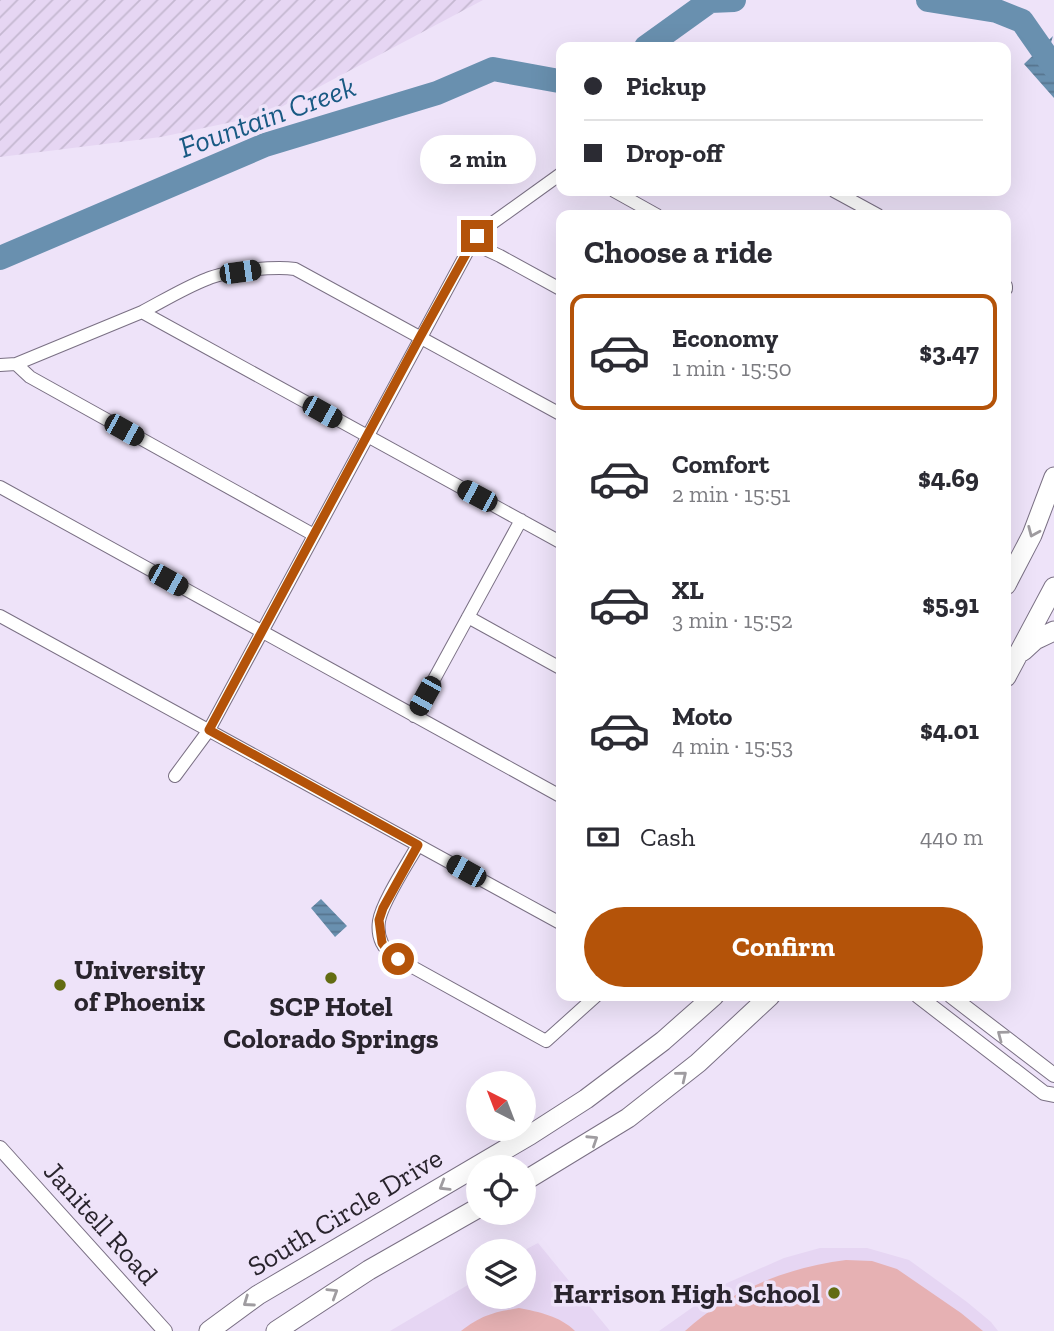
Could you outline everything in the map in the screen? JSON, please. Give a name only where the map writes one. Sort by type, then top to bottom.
[{"type":"main road","points":[[1011,575],[1032,535],[1054,477]]},
{"type":"main road","points":[[1011,668],[1054,587]]},
{"type":"main road","points":[[1019,654],[1035,640],[1054,631]]},
{"type":"main road","name":"South Circle Drive","points":[[209,1331],[258,1295],[530,1135],[586,1099],[663,1041],[708,1001]]},
{"type":"main road","points":[[536,1174],[628,1118],[698,1063],[765,1001]]},
{"type":"main road","points":[[276,1331],[369,1270],[466,1215]]},
{"type":"street","points":[[175,776],[209,730],[472,243],[484,229],[556,177]]},
{"type":"street","points":[[623,196],[648,210]]},
{"type":"street","points":[[843,196],[869,210]]},
{"type":"street","points":[[472,243],[556,287]]},
{"type":"street","points":[[0,365],[16,364],[142,312],[207,279],[280,267],[295,268],[556,412]]},
{"type":"street","points":[[142,312],[556,539]]},
{"type":"street","points":[[16,364],[30,377],[314,535]]},
{"type":"street","points":[[0,487],[556,794]]},
{"type":"street","points":[[414,716],[521,520]]},
{"type":"street","points":[[0,616],[556,921]]},
{"type":"street","points":[[468,617],[556,666]]},
{"type":"street","points":[[418,845],[379,920],[382,943],[388,951],[546,1041],[590,1001]]},
{"type":"street","points":[[924,1001],[1044,1093],[1054,1094]]},
{"type":"street","points":[[958,1001],[1054,1075]]},
{"type":"street","name":"Janitell Road","points":[[0,1148],[165,1331]]},
{"type":"shaded area","points":[[0,0],[483,0],[266,115],[161,137],[0,157]]},
{"type":"shaded area","name":"Harrison High School","points":[[538,1243],[610,1331],[390,1331],[466,1286],[466,1309],[536,1309]]},
{"type":"shaded area","name":"Harrison High School","points":[[820,1248],[867,1248],[909,1260],[967,1302],[998,1331],[659,1331],[727,1283],[784,1258]]},
{"type":"shaded area","name":"Harrison High School","points":[[846,1260],[872,1261],[897,1269],[983,1331],[685,1331],[720,1304],[760,1283],[802,1268]]},
{"type":"shaded area","points":[[524,1309],[542,1313],[556,1318],[575,1331],[461,1331],[475,1321],[502,1311]]},
{"type":"water","points":[[1053,36],[1049,49],[1054,53],[1054,98],[1024,64]]},
{"type":"water","points":[[321,899],[347,926],[335,937],[311,908]]},
{"type":"waterway","name":"Fountain Creek","points":[[653,42],[710,1],[734,0]]},
{"type":"waterway","name":"Fountain Creek","points":[[928,0],[997,11],[1022,21],[1054,67]]},
{"type":"waterway","name":"Fountain Creek","points":[[0,258],[265,145],[437,93],[493,69],[556,80]]},
{"type":"place","name":"SCP Hotel Colorado Springs","points":[[331,978]]},
{"type":"place","name":"University of Phoenix","points":[[60,985]]},
{"type":"place","name":"Harrison High School","points":[[834,1293]]},
{"type":"route","points":[[398,959],[382,943],[379,920],[418,845],[209,730],[477,236]]}]
